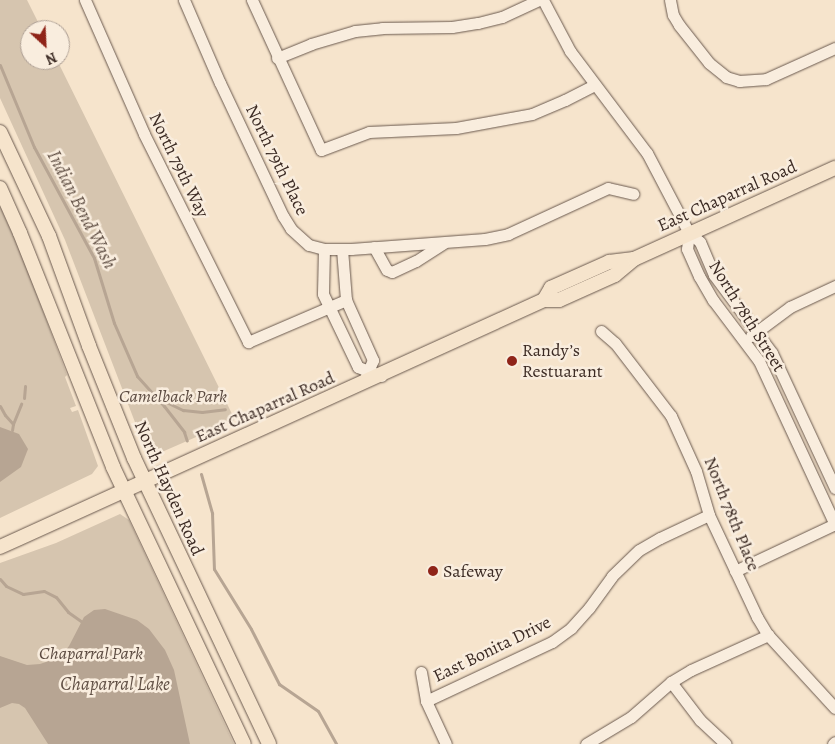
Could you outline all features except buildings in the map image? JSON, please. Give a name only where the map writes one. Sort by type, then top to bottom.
[{"type":"main road","name":"North Hayden Road","points":[[0,132],[49,236],[89,346],[144,481],[269,744]]},
{"type":"main road","name":"East Chaparral Road","points":[[0,547],[361,385],[375,373],[544,300],[559,300],[615,275],[634,259],[835,168]]},
{"type":"main road","points":[[0,188],[124,490],[244,744]]},
{"type":"street","name":"North 79th Way","points":[[85,0],[144,134],[248,342],[330,307]]},
{"type":"street","name":"North 79th Place","points":[[184,0],[220,83],[284,216],[300,238],[309,245],[324,249]]},
{"type":"street","points":[[252,0],[277,58],[321,150],[369,132],[456,128],[505,121],[532,114],[594,85]]},
{"type":"street","points":[[277,58],[311,44],[355,31],[382,28],[452,27],[478,23],[502,17],[538,0]]},
{"type":"street","name":"North 78th Street","points":[[542,0],[570,51],[647,153],[689,233],[700,242],[714,275],[757,331],[779,365],[835,488]]},
{"type":"street","points":[[670,0],[673,15],[679,25],[709,63],[726,77],[739,81],[766,79],[835,48]]},
{"type":"street","points":[[342,249],[346,300],[374,360],[375,373],[358,367],[323,294],[324,249],[501,237],[608,188],[633,194]]},
{"type":"street","name":"North 78th Street","points":[[689,233],[687,249],[698,276],[713,300],[758,361],[835,524]]},
{"type":"street","points":[[374,247],[387,270],[392,272],[416,261],[444,242]]},
{"type":"street","points":[[745,341],[790,307],[835,286]]},
{"type":"street","points":[[330,307],[346,300]]},
{"type":"street","points":[[342,335],[358,328]]},
{"type":"street","name":"North 78th Place","points":[[601,331],[615,343],[671,416],[696,471],[709,515],[734,571],[768,635],[835,708]]},
{"type":"street","name":"East Bonita Drive","points":[[426,701],[552,642],[571,628],[589,608],[612,576],[639,550],[709,515]]},
{"type":"street","points":[[734,571],[835,524]]},
{"type":"street","points":[[586,744],[631,718],[671,682],[768,635]]},
{"type":"street","points":[[421,672],[426,701],[446,744]]},
{"type":"street","points":[[671,682],[700,720],[726,744]]},
{"type":"green space","name":"Camelback Park","points":[[0,0],[27,0],[37,20],[20,20],[20,70],[62,70],[235,420],[155,455],[146,448],[65,240],[0,98]]},
{"type":"green space","name":"Camelback Park","points":[[0,206],[23,258],[67,375],[65,377],[76,406],[70,408],[72,412],[78,410],[98,466],[92,474],[0,518]]},
{"type":"green space","name":"Chaparral Park","points":[[120,514],[129,520],[234,744],[0,744],[0,563],[56,543]]},
{"type":"water","points":[[0,427],[19,434],[28,449],[21,467],[0,482]]},
{"type":"water","name":"Chaparral Lake","points":[[105,609],[137,620],[149,629],[165,650],[174,670],[190,744],[48,744],[25,708],[19,704],[12,703],[0,708],[0,656],[27,665],[40,664],[52,660],[62,655],[69,646],[84,617],[94,610]]},
{"type":"waterway","name":"Indian Bend Wash","points":[[0,65],[34,147],[94,258],[114,323],[137,376],[164,406],[184,432],[187,441]]},
{"type":"waterway","points":[[24,398],[25,386]]},
{"type":"waterway","points":[[158,398],[183,410],[202,412],[225,409]]},
{"type":"waterway","points":[[13,424],[21,404]]},
{"type":"waterway","points":[[0,406],[13,424],[12,430]]},
{"type":"waterway","name":"Indian Bend Wash","points":[[201,474],[212,513],[214,569],[251,629],[279,684],[318,711],[336,744]]},
{"type":"waterway","points":[[0,579],[6,586],[23,594],[44,591],[56,597],[68,612],[81,621]]},
{"type":"place","name":"Randy’s Restuarant","points":[[512,361]]},
{"type":"place","name":"Safeway","points":[[433,571]]}]
